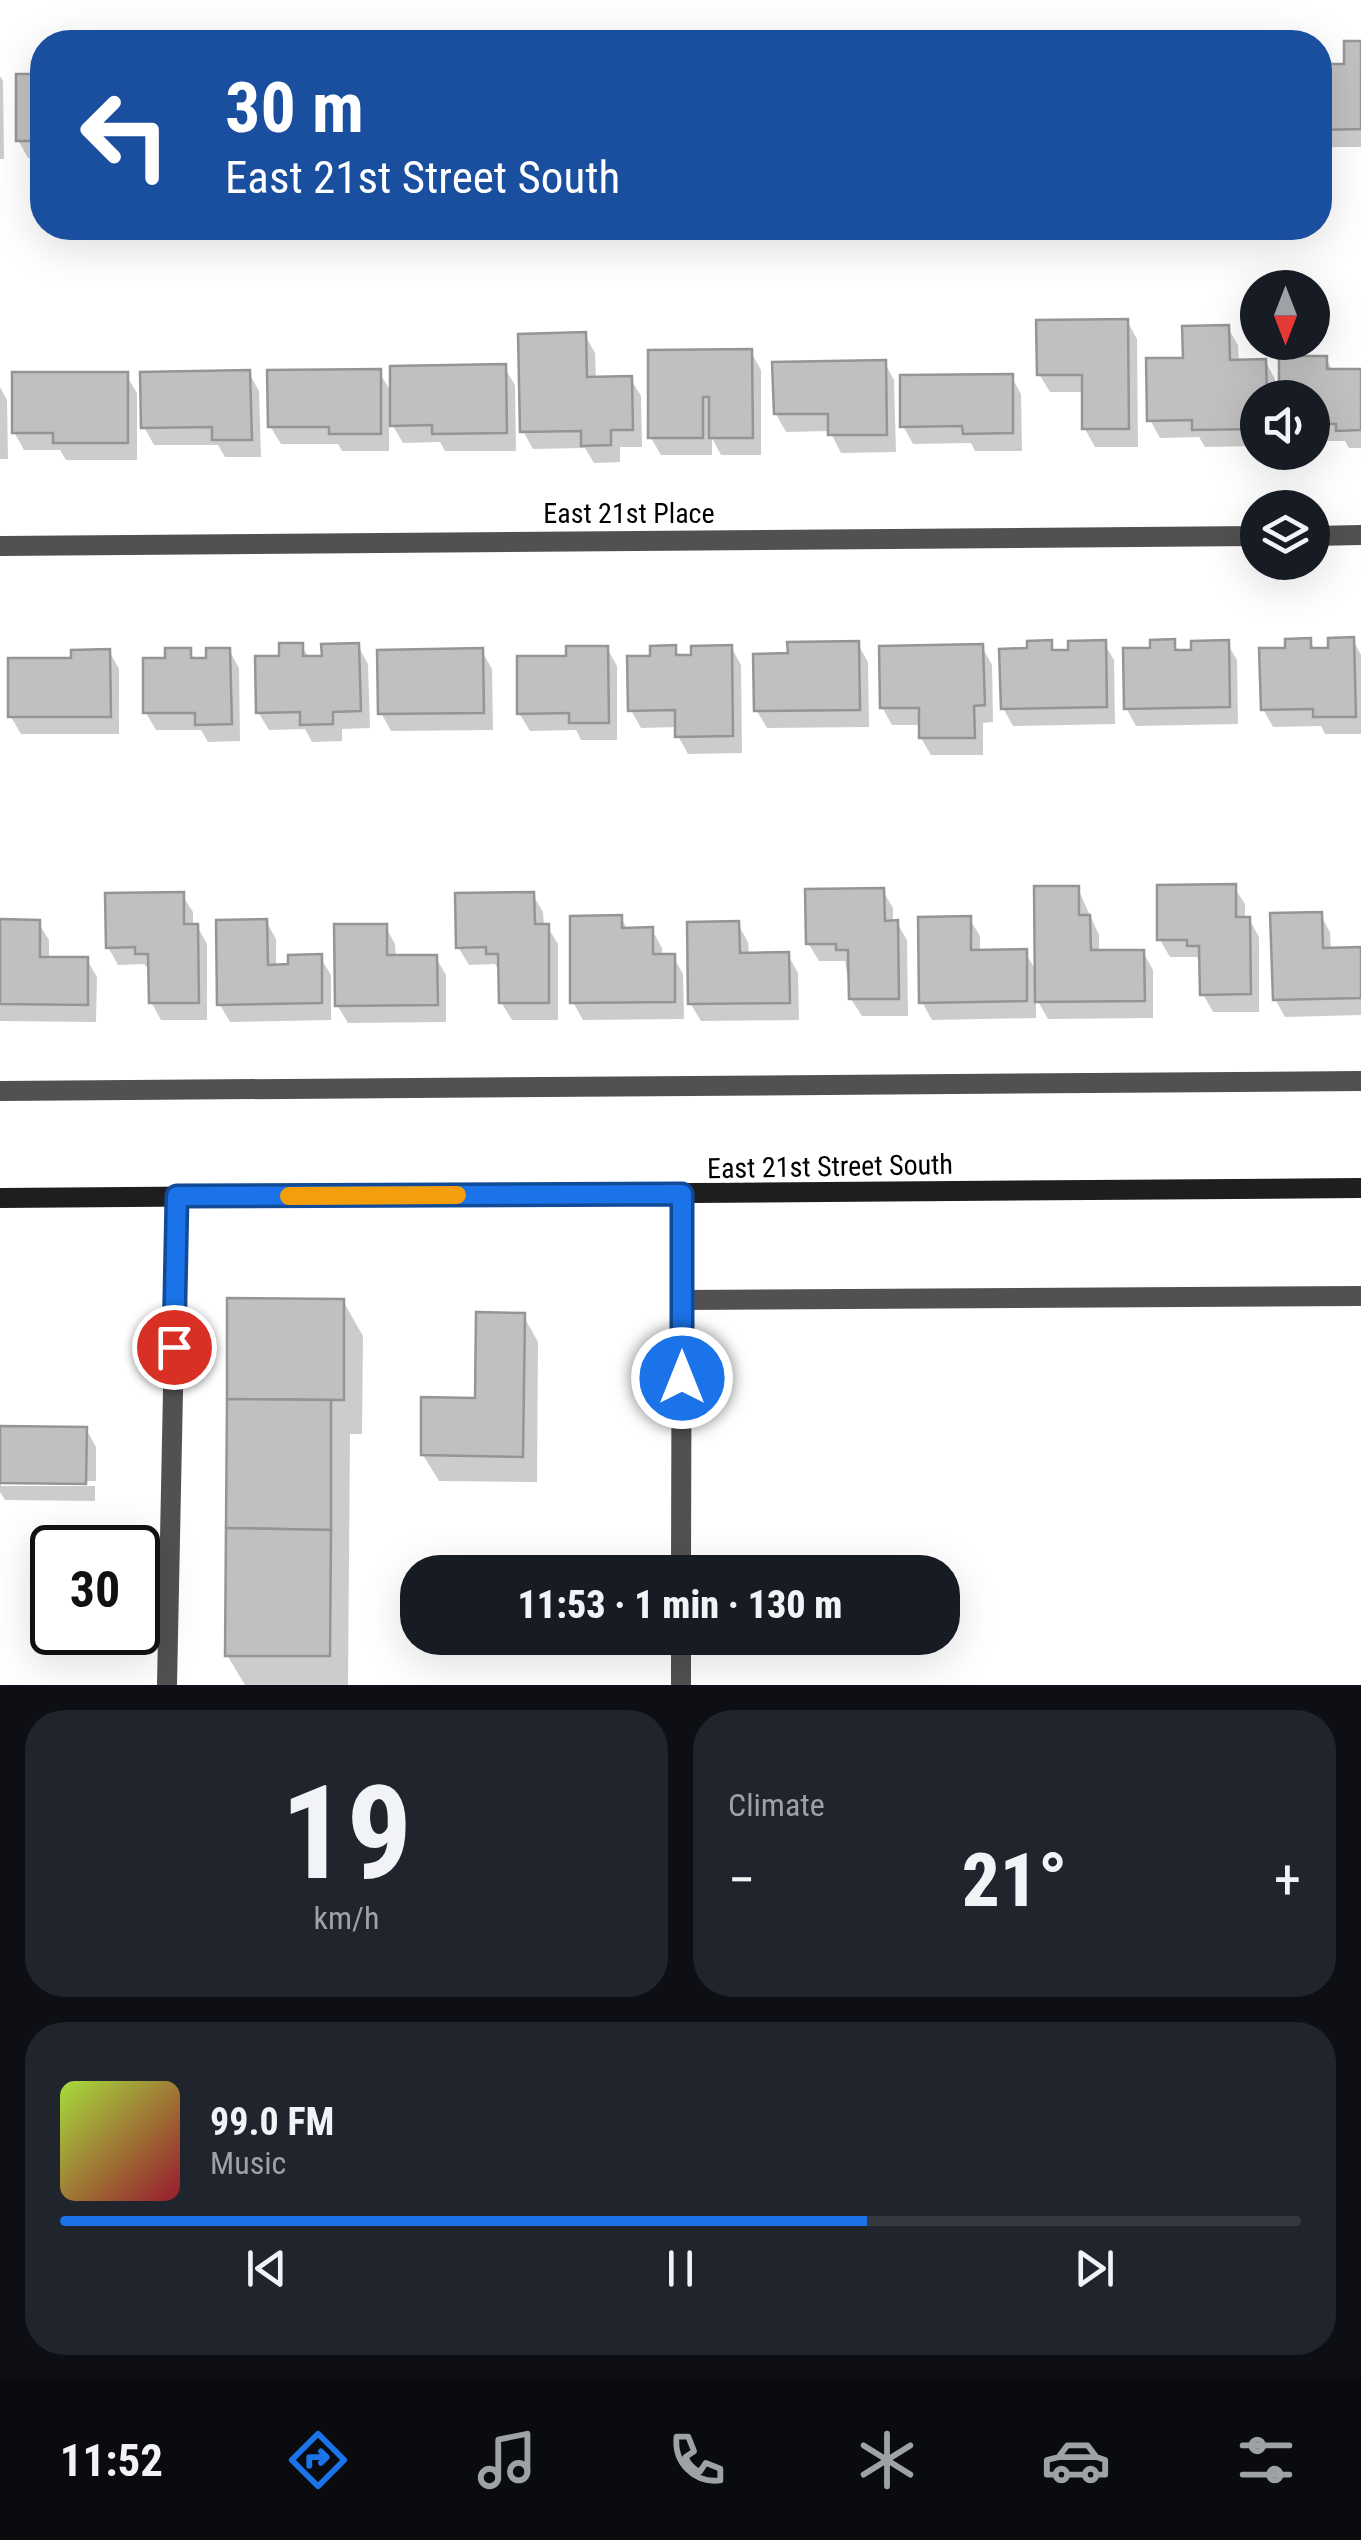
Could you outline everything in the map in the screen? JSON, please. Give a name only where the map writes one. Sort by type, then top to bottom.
[{"type":"main road","name":"East 21st Street South","points":[[0,1198],[1361,1188]]},
{"type":"street","points":[[1330,536],[1361,535]]},
{"type":"street","name":"East 21st Place","points":[[0,546],[1240,536]]},
{"type":"street","points":[[0,1090],[1361,1081]]},
{"type":"street","points":[[682,1194],[682,1555]]},
{"type":"street","points":[[168,1685],[177,1196]]},
{"type":"street","points":[[682,1300],[1361,1296]]},
{"type":"street","points":[[681,1655],[681,1685]]},
{"type":"building","points":[[1344,41],[1361,41],[1361,129],[1332,130],[1332,64],[1344,64]]},
{"type":"building","points":[[16,74],[30,74],[30,141],[16,141]]},
{"type":"building","points":[[1128,319],[1129,429],[1082,429],[1082,375],[1037,375],[1036,320]]},
{"type":"building","points":[[1229,325],[1230,360],[1266,360],[1267,380],[1240,380],[1240,429],[1192,430],[1192,420],[1147,421],[1146,358],[1183,358],[1182,326]]},
{"type":"building","points":[[586,332],[587,377],[632,376],[633,430],[611,430],[611,445],[581,446],[581,431],[520,432],[518,334]]},
{"type":"building","points":[[752,349],[753,438],[709,438],[709,397],[703,397],[703,438],[648,438],[648,350]]},
{"type":"building","points":[[886,360],[887,435],[828,435],[828,414],[774,414],[772,362]]},
{"type":"building","points":[[1279,360],[1327,360],[1327,369],[1361,369],[1361,430],[1336,431],[1336,424],[1330,424],[1330,380],[1279,380]]},
{"type":"building","points":[[506,364],[507,433],[432,434],[432,425],[390,426],[390,366]]},
{"type":"building","points":[[381,369],[381,434],[329,434],[329,427],[268,427],[267,370]]},
{"type":"building","points":[[250,370],[252,440],[212,440],[212,427],[141,428],[140,372]]},
{"type":"building","points":[[12,372],[128,372],[128,443],[53,443],[53,433],[12,433]]},
{"type":"building","points":[[1013,374],[1013,433],[963,434],[962,426],[900,427],[900,375]]},
{"type":"building","points":[[1354,637],[1356,717],[1313,717],[1313,709],[1261,710],[1259,648],[1285,648],[1285,639],[1311,638],[1311,648],[1328,648],[1328,638]]},
{"type":"building","points":[[1175,639],[1175,650],[1191,650],[1191,641],[1229,640],[1230,707],[1124,709],[1123,648],[1150,648],[1150,640]]},
{"type":"building","points":[[1052,640],[1052,650],[1068,650],[1068,641],[1106,640],[1107,707],[1001,709],[999,649],[1027,648],[1027,641]]},
{"type":"building","points":[[859,641],[860,710],[754,711],[753,654],[788,653],[787,642]]},
{"type":"building","points":[[279,643],[303,643],[303,656],[322,656],[321,644],[359,643],[361,711],[333,712],[333,724],[300,725],[300,712],[256,713],[255,656],[279,656]]},
{"type":"building","points":[[983,644],[985,705],[974,706],[975,738],[919,738],[919,708],[880,708],[879,646]]},
{"type":"building","points":[[676,645],[676,655],[691,655],[691,646],[732,645],[733,736],[675,737],[675,710],[628,711],[627,656],[650,656],[650,646]]},
{"type":"building","points":[[566,646],[608,646],[609,723],[569,723],[569,713],[517,714],[517,656],[566,656]]},
{"type":"building","points":[[165,648],[191,648],[191,658],[206,658],[206,648],[230,648],[232,724],[195,725],[195,713],[143,713],[143,658],[165,658]]},
{"type":"building","points":[[483,648],[484,713],[378,714],[377,650]]},
{"type":"building","points":[[110,649],[111,717],[8,717],[8,658],[71,658],[71,650]]},
{"type":"building","points":[[1236,884],[1236,917],[1250,917],[1251,994],[1200,995],[1199,946],[1187,946],[1187,940],[1157,940],[1157,885]]},
{"type":"building","points":[[1034,886],[1079,886],[1079,915],[1090,915],[1091,950],[1144,950],[1145,1001],[1035,1002]]},
{"type":"building","points":[[884,888],[885,921],[898,920],[899,999],[849,999],[848,950],[836,950],[836,944],[806,944],[805,889]]},
{"type":"building","points":[[184,892],[184,924],[198,924],[199,1003],[149,1003],[148,954],[135,954],[135,947],[106,948],[105,893]]},
{"type":"building","points":[[534,892],[535,924],[549,924],[549,1003],[499,1003],[498,954],[486,954],[486,947],[456,948],[455,893]]},
{"type":"building","points":[[1322,912],[1323,948],[1361,947],[1361,998],[1273,1000],[1270,913]]},
{"type":"building","points":[[622,915],[622,928],[653,927],[653,954],[675,954],[675,1002],[570,1003],[570,916]]},
{"type":"building","points":[[971,916],[971,950],[1027,949],[1027,1001],[919,1003],[918,917]]},
{"type":"building","points":[[0,919],[40,920],[40,957],[88,957],[88,1005],[0,1004]]},
{"type":"building","points":[[267,919],[268,965],[288,964],[288,955],[322,954],[322,1003],[217,1005],[216,920]]},
{"type":"building","points":[[739,921],[740,953],[789,952],[790,1003],[688,1004],[687,922]]},
{"type":"building","points":[[334,924],[387,924],[387,955],[437,955],[438,1005],[335,1006]]},
{"type":"building","points":[[227,1298],[344,1299],[344,1400],[227,1399]]},
{"type":"building","points":[[476,1312],[525,1313],[523,1457],[421,1455],[421,1397],[475,1398]]},
{"type":"building","points":[[227,1399],[331,1400],[331,1530],[226,1528]]},
{"type":"building","points":[[0,1426],[87,1427],[86,1484],[0,1483]]},
{"type":"building","points":[[226,1528],[331,1530],[330,1656],[225,1656]]},
{"type":"slow traffic","points":[[289,1196],[457,1195]]},
{"type":"route","points":[[174,1347],[177,1196],[682,1194],[682,1378]]}]
